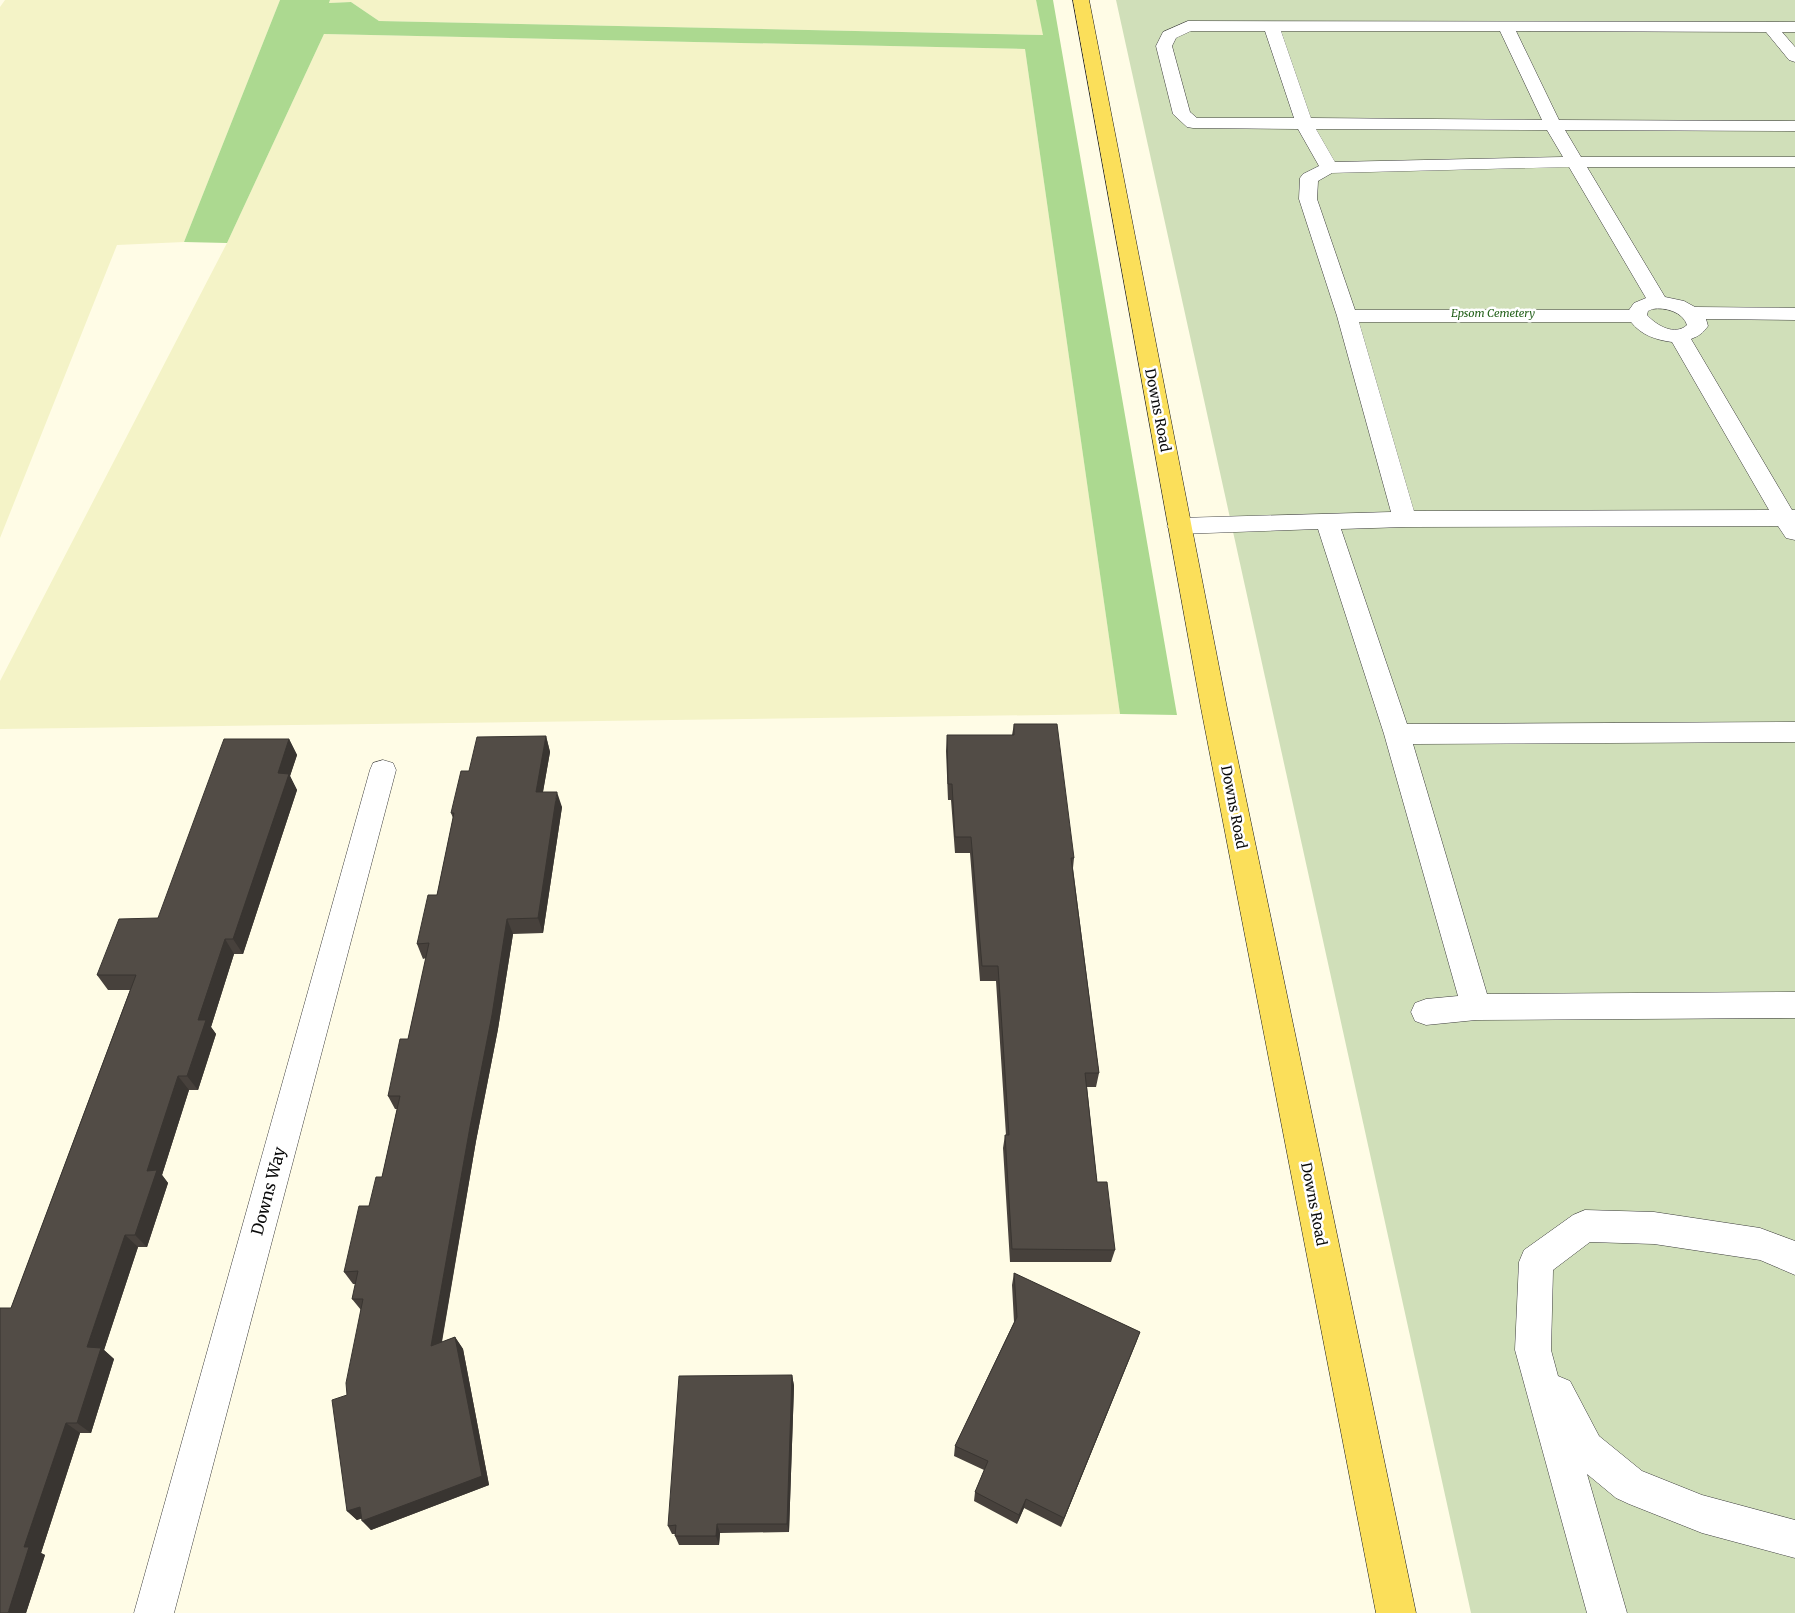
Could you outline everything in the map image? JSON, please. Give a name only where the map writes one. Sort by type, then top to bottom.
[{"type":"main road","name":"Downs Road","points":[[1081,0],[1216,718],[1396,1613]]},
{"type":"street","points":[[1795,27],[1188,26],[1169,35],[1164,46],[1182,114],[1193,123],[1795,126]]},
{"type":"street","points":[[1271,26],[1306,124],[1329,168]]},
{"type":"street","points":[[1506,27],[1553,125],[1658,302]]},
{"type":"street","points":[[1770,27],[1795,58]]},
{"type":"street","points":[[1405,519],[1347,316],[1308,199],[1309,178],[1329,168],[1575,162],[1795,162]]},
{"type":"street","points":[[1658,302],[1674,304],[1691,313],[1698,326],[1688,334],[1678,336],[1656,332],[1640,322],[1637,310],[1641,306],[1658,302]]},
{"type":"street","points":[[1691,313],[1795,314]]},
{"type":"street","points":[[1347,316],[1637,316]]},
{"type":"street","points":[[1678,336],[1792,524]]},
{"type":"street","points":[[1179,526],[1405,519],[1792,524]]},
{"type":"street","points":[[1327,522],[1397,734],[1476,1007]]},
{"type":"street","points":[[1397,734],[1795,732]]},
{"type":"street","name":"Downs Way","points":[[154,1613],[383,770]]},
{"type":"street","points":[[1426,1012],[1476,1007],[1795,1004]]},
{"type":"street","points":[[1607,1613],[1533,1350],[1536,1262],[1585,1226],[1654,1228],[1760,1244],[1795,1258]]},
{"type":"street","points":[[1533,1350],[1586,1449],[1629,1485],[1702,1514],[1795,1538]]},
{"type":"green space","points":[[5,0],[280,0],[184,242],[117,245],[0,538],[0,7]]},
{"type":"green space","points":[[280,0],[330,0],[329,3],[351,2],[379,21],[1043,35],[1036,0],[1053,0],[1177,715],[1120,714],[1025,49],[324,34],[227,243],[184,242]]},
{"type":"green space","points":[[330,0],[1036,0],[1044,35],[379,21],[351,2],[329,3]]},
{"type":"green space","name":"Epsom Cemetery","points":[[1116,0],[1795,0],[1795,1613],[1471,1613]]},
{"type":"green space","points":[[324,34],[1025,49],[1120,714],[0,729],[0,681],[227,243]]},
{"type":"building","points":[[1014,724],[1057,724],[1074,858],[1071,858],[1099,1073],[1085,1073],[1097,1182],[1107,1182],[1115,1250],[1012,1249],[1005,1135],[1009,1135],[998,966],[982,966],[971,837],[955,837],[952,784],[948,784],[947,735],[1014,735]]},
{"type":"building","points":[[546,736],[536,792],[557,792],[538,918],[507,919],[492,1015],[431,1346],[455,1337],[482,1476],[362,1521],[360,1507],[347,1511],[332,1400],[347,1395],[346,1383],[363,1299],[352,1299],[358,1271],[344,1272],[359,1206],[369,1206],[376,1177],[382,1177],[400,1096],[388,1096],[400,1039],[408,1039],[429,943],[417,944],[428,895],[437,895],[454,813],[451,813],[461,771],[469,771],[477,737]]},
{"type":"building","points":[[224,739],[289,739],[278,773],[289,774],[233,939],[225,939],[198,1020],[206,1020],[187,1076],[178,1076],[147,1171],[157,1170],[135,1235],[125,1235],[87,1347],[101,1348],[77,1423],[66,1423],[24,1547],[29,1547],[8,1613],[0,1613],[0,1308],[11,1308],[136,975],[97,975],[119,919],[158,918]]},
{"type":"building","points":[[1014,1273],[1140,1332],[1064,1518],[1026,1499],[1019,1515],[975,1492],[988,1461],[955,1446],[1017,1317]]},
{"type":"building","points":[[792,1375],[787,1524],[717,1524],[716,1536],[675,1536],[676,1525],[668,1526],[679,1376]]}]
